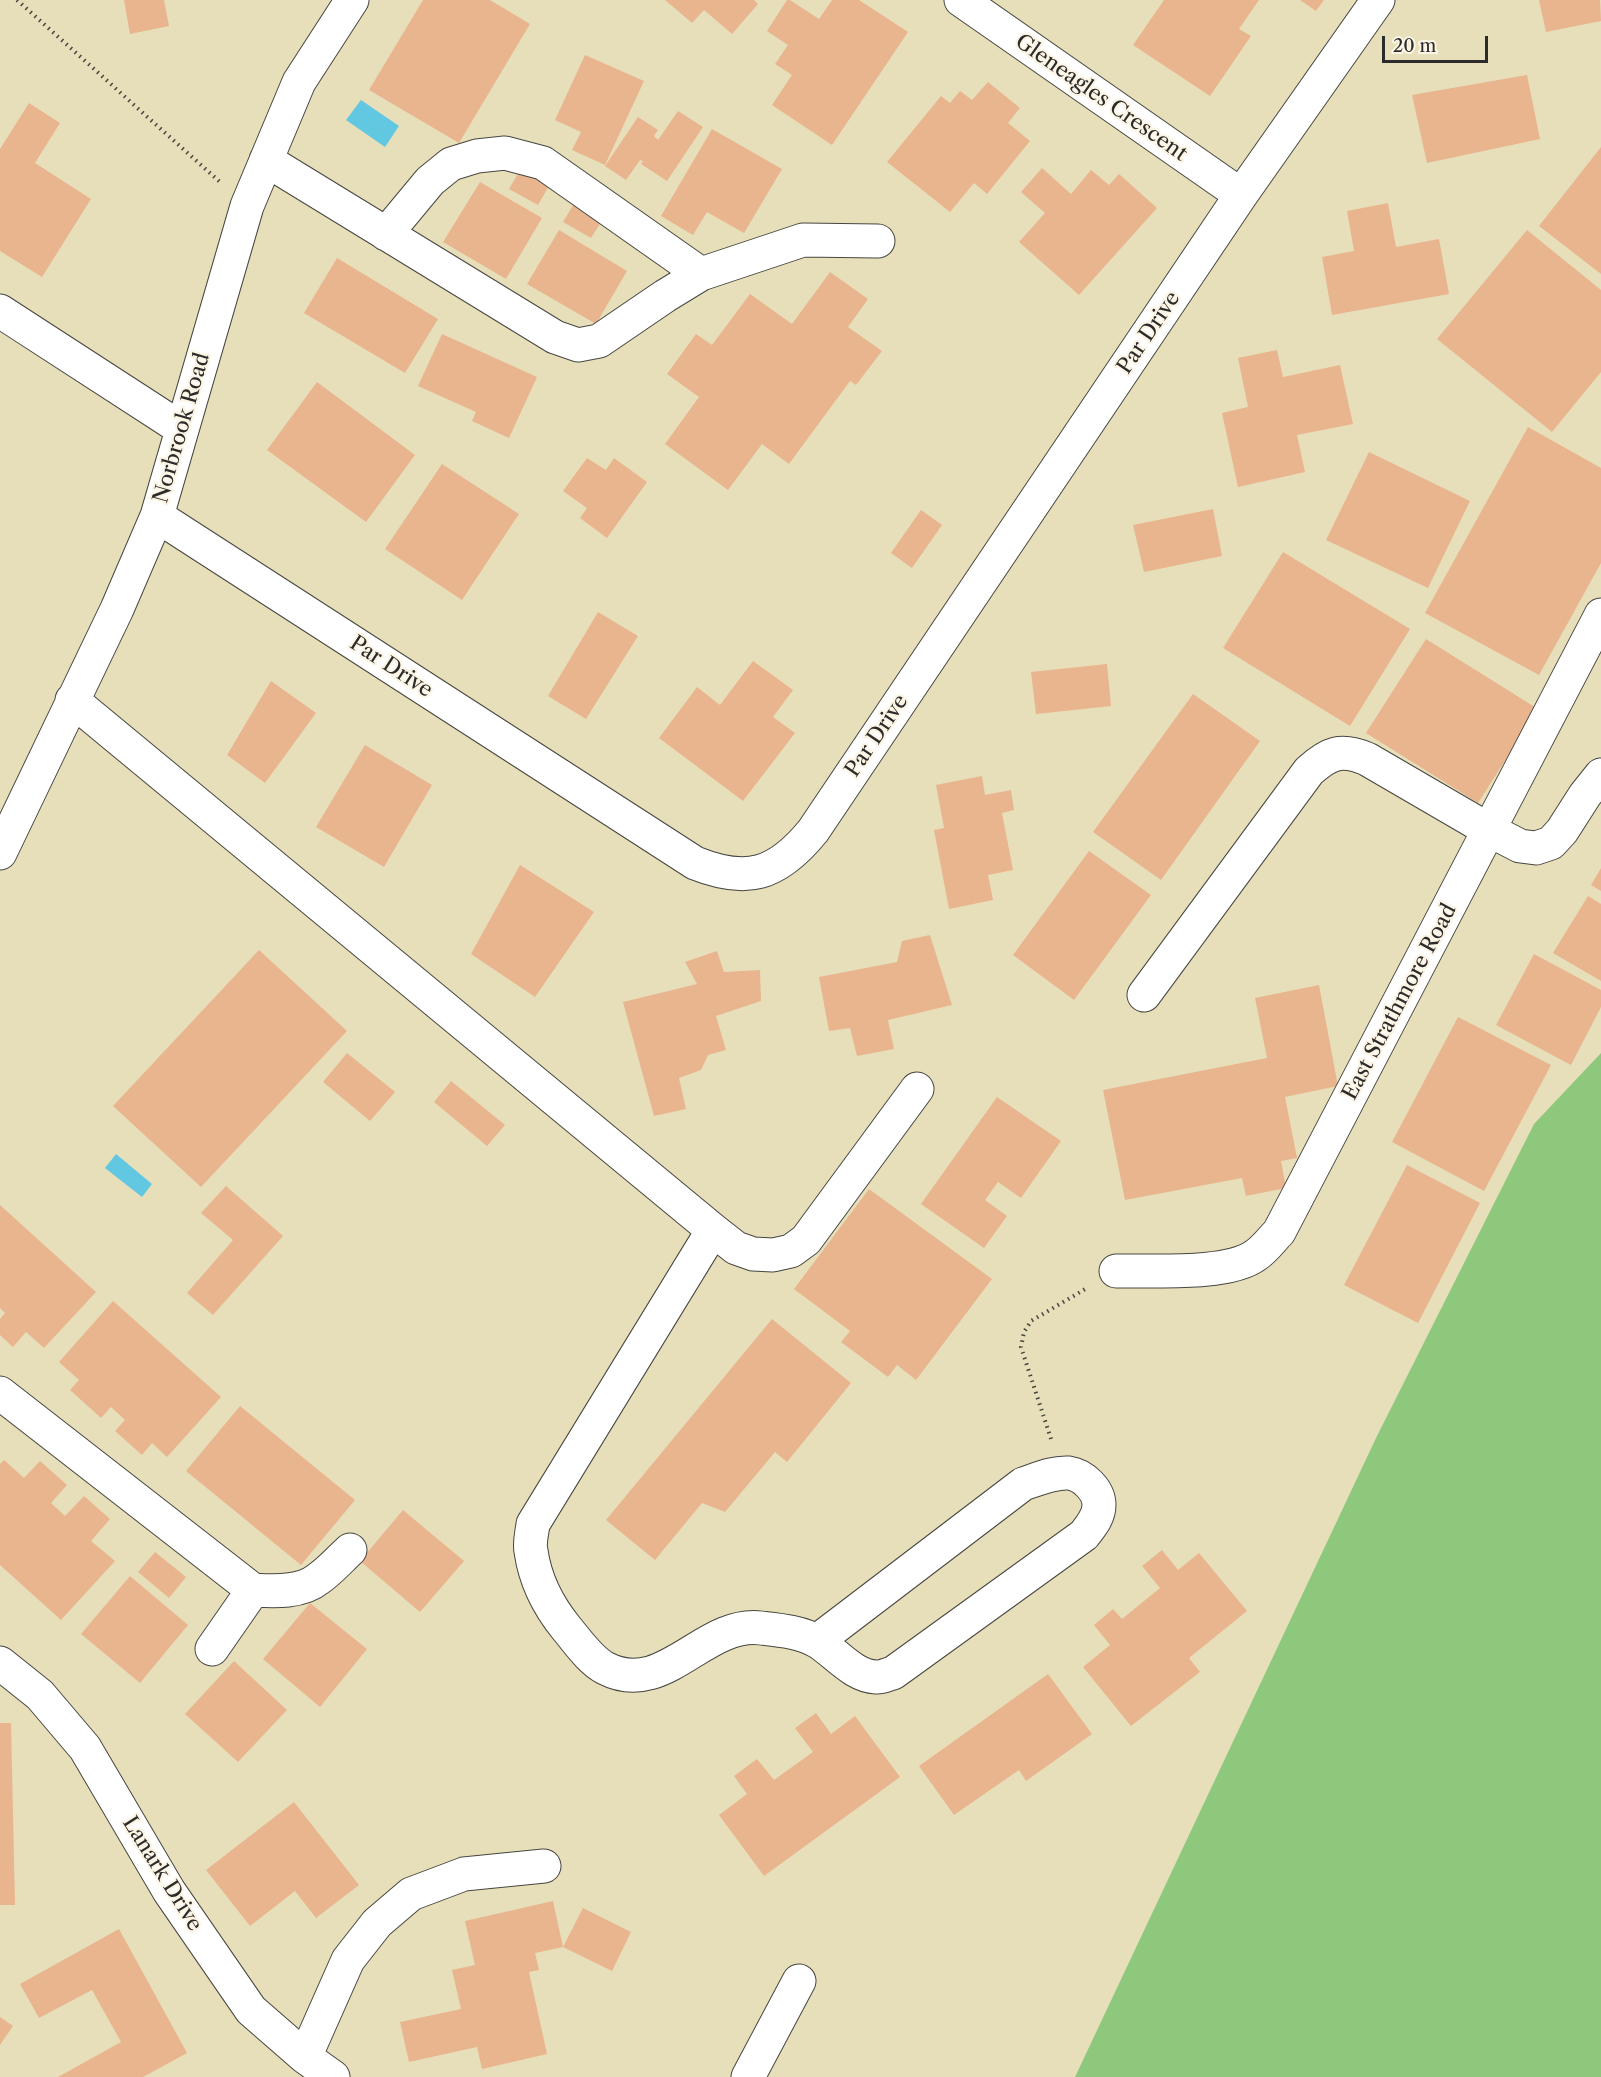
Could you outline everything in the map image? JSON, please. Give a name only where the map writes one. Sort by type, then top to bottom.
[{"type":"street","name":"Norbrook Road","points":[[0,853],[117,609],[157,516],[247,206],[299,82],[352,0]]},
{"type":"street","name":"Gleneagles Crescent","points":[[961,0],[1241,195]]},
{"type":"street","name":"Par Drive","points":[[157,516],[695,863],[720,873],[747,874],[773,867],[796,852],[813,831],[1241,195],[1378,0]]},
{"type":"street","points":[[386,234],[430,180],[451,164],[477,156],[505,153],[543,163],[701,274]]},
{"type":"street","points":[[266,160],[555,337],[578,345],[599,341],[701,274],[803,240],[878,241]]},
{"type":"street","points":[[0,311],[182,429]]},
{"type":"street","name":"East Strathmore Road","points":[[1116,1271],[1210,1269],[1234,1265],[1256,1256],[1279,1232],[1601,615]]},
{"type":"street","points":[[72,700],[736,1248],[753,1254],[773,1256],[791,1251],[806,1240],[917,1089]]},
{"type":"street","points":[[1144,995],[1309,771],[1322,759],[1337,753],[1353,753],[1489,830],[1520,846],[1536,848],[1551,843],[1562,831],[1601,775]]},
{"type":"street","points":[[713,1230],[533,1524],[530,1550],[539,1581],[551,1609],[586,1651],[603,1667],[623,1675],[645,1675],[668,1667],[728,1631],[750,1627],[785,1631],[817,1641],[863,1674],[877,1678],[894,1672],[1084,1535],[1094,1521],[1099,1505],[1094,1491],[1084,1478],[1071,1473],[1047,1476],[1023,1484],[817,1641]]},
{"type":"street","points":[[0,1393],[253,1590],[273,1591],[298,1588],[317,1581],[350,1550]]},
{"type":"street","points":[[212,1649],[253,1590]]},
{"type":"street","name":"Lanark Drive","points":[[0,1662],[40,1695],[86,1748],[169,1891],[251,2010],[305,2057],[333,2077]]},
{"type":"street","points":[[305,2057],[348,1960],[376,1923],[411,1894],[464,1874],[544,1866]]},
{"type":"street","points":[[748,2077],[799,1981]]},
{"type":"path","points":[[17,0],[247,206]]},
{"type":"path","points":[[1062,1474],[1021,1347],[1024,1332],[1031,1321],[1116,1271]]},
{"type":"green space","points":[[1601,1053],[1601,2077],[1075,2077],[1377,1436],[1534,1124]]},
{"type":"water","points":[[361,100],[399,126],[385,147],[346,120]]},
{"type":"water","points":[[116,1154],[152,1184],[142,1197],[105,1168]]},
{"type":"building","points":[[124,0],[164,0],[169,26],[130,34]]},
{"type":"building","points":[[423,0],[490,0],[530,24],[459,143],[369,90]]},
{"type":"building","points":[[665,0],[754,0],[758,4],[732,34],[704,10],[692,23]]},
{"type":"building","points":[[787,0],[819,19],[832,0],[859,0],[908,32],[832,145],[772,105],[792,75],[775,64],[788,45],[767,31]]},
{"type":"building","points":[[1164,0],[1259,0],[1239,29],[1251,36],[1210,96],[1133,45]]},
{"type":"building","points":[[1300,0],[1324,0],[1316,11]]},
{"type":"building","points":[[1539,0],[1600,0],[1601,21],[1546,32]]},
{"type":"building","points":[[585,55],[644,81],[605,165],[572,150],[581,132],[555,120]]},
{"type":"building","points":[[1527,75],[1540,139],[1427,163],[1412,95]]},
{"type":"building","points":[[988,82],[1020,108],[1008,123],[1030,141],[987,194],[974,183],[950,212],[887,162],[941,96],[950,103],[960,91],[972,100]]},
{"type":"building","points":[[29,103],[60,123],[35,163],[91,199],[42,277],[0,251],[0,149]]},
{"type":"building","points":[[678,111],[703,127],[667,181],[641,164],[643,161],[640,160],[626,180],[605,166],[638,117],[658,130],[654,136],[658,140]]},
{"type":"building","points":[[712,129],[782,169],[744,233],[707,212],[693,235],[661,216]]},
{"type":"building","points":[[1601,147],[1601,274],[1539,226]]},
{"type":"building","points":[[522,167],[550,184],[538,205],[509,189]]},
{"type":"building","points":[[1042,168],[1071,194],[1091,170],[1109,185],[1119,174],[1157,208],[1079,295],[1019,242],[1045,213],[1021,192]]},
{"type":"building","points":[[480,182],[542,218],[506,279],[443,242]]},
{"type":"building","points":[[575,202],[603,219],[591,238],[563,222]]},
{"type":"building","points":[[1388,203],[1396,247],[1439,239],[1449,294],[1332,315],[1322,257],[1354,251],[1347,211]]},
{"type":"building","points":[[559,230],[627,271],[596,324],[527,284]]},
{"type":"building","points":[[1527,230],[1601,290],[1601,372],[1552,432],[1437,339]]},
{"type":"building","points":[[337,258],[438,319],[405,373],[304,313]]},
{"type":"building","points":[[830,272],[868,299],[848,327],[882,351],[856,385],[850,381],[789,464],[762,444],[728,490],[665,444],[699,397],[667,374],[696,334],[712,345],[750,294],[792,324]]},
{"type":"building","points":[[442,334],[537,377],[509,438],[472,421],[476,412],[418,386]]},
{"type":"building","points":[[1277,350],[1283,377],[1340,365],[1353,424],[1297,435],[1305,472],[1238,487],[1222,413],[1248,407],[1238,358]]},
{"type":"building","points":[[317,382],[415,455],[366,522],[267,450]]},
{"type":"building","points":[[1528,427],[1601,468],[1601,563],[1539,675],[1425,613]]},
{"type":"building","points":[[1369,452],[1470,501],[1428,588],[1326,540]]},
{"type":"building","points":[[587,458],[606,470],[614,458],[647,482],[607,538],[580,518],[587,508],[563,491]]},
{"type":"building","points":[[442,464],[519,514],[462,600],[385,549]]},
{"type":"building","points":[[1213,509],[1222,556],[1144,572],[1133,525]]},
{"type":"building","points":[[921,510],[942,525],[912,568],[891,553]]},
{"type":"building","points":[[1283,552],[1410,629],[1350,726],[1223,648]]},
{"type":"building","points":[[598,612],[638,636],[586,719],[548,696]]},
{"type":"building","points":[[1426,639],[1538,709],[1478,803],[1366,733]]},
{"type":"building","points":[[753,661],[793,690],[773,717],[795,733],[743,801],[659,738],[697,687],[720,705]]},
{"type":"building","points":[[1107,664],[1111,706],[1036,714],[1031,672]]},
{"type":"building","points":[[271,681],[316,713],[265,783],[227,755]]},
{"type":"building","points":[[1193,694],[1260,741],[1161,880],[1093,832]]},
{"type":"building","points":[[365,745],[432,785],[384,867],[316,827]]},
{"type":"building","points":[[982,776],[985,795],[1011,790],[1014,810],[1002,813],[1013,870],[988,875],[993,900],[949,909],[934,830],[944,828],[936,785]]},
{"type":"building","points":[[1089,851],[1151,895],[1074,1000],[1013,955]]},
{"type":"building","points":[[520,865],[594,912],[535,997],[471,954]]},
{"type":"building","points":[[1601,868],[1601,891],[1591,885]]},
{"type":"building","points":[[1588,896],[1601,904],[1601,981],[1553,953]]},
{"type":"building","points":[[930,935],[952,1005],[888,1020],[894,1049],[857,1056],[850,1028],[829,1031],[819,977],[897,962],[902,941]]},
{"type":"building","points":[[259,950],[347,1031],[201,1187],[113,1106]]},
{"type":"building","points":[[717,951],[724,972],[760,970],[761,1001],[716,1016],[726,1050],[708,1055],[701,1070],[679,1078],[686,1109],[654,1116],[623,1002],[697,984],[685,962]]},
{"type":"building","points":[[1534,954],[1601,990],[1601,1007],[1571,1065],[1496,1025]]},
{"type":"building","points":[[1319,985],[1338,1086],[1285,1097],[1297,1158],[1281,1161],[1286,1188],[1246,1196],[1242,1178],[1125,1200],[1103,1090],[1267,1058],[1255,998]]},
{"type":"building","points":[[1458,1017],[1551,1065],[1484,1191],[1392,1142]]},
{"type":"building","points":[[347,1053],[395,1092],[370,1121],[323,1082]]},
{"type":"building","points":[[451,1081],[505,1125],[487,1146],[434,1102]]},
{"type":"building","points":[[997,1097],[1061,1141],[1021,1198],[998,1182],[985,1200],[1007,1216],[984,1248],[921,1204]]},
{"type":"building","points":[[1407,1165],[1480,1203],[1418,1323],[1344,1285]]},
{"type":"building","points":[[226,1186],[283,1236],[213,1315],[187,1293],[233,1240],[201,1213]]},
{"type":"building","points":[[869,1189],[992,1279],[916,1380],[897,1365],[888,1377],[841,1342],[850,1331],[794,1289]]},
{"type":"building","points":[[0,1205],[96,1292],[44,1348],[26,1332],[13,1347],[0,1335],[0,1319],[5,1313],[0,1308]]},
{"type":"building","points":[[113,1301],[221,1397],[167,1457],[152,1443],[142,1455],[115,1431],[125,1420],[111,1407],[101,1418],[70,1390],[79,1380],[59,1362]]},
{"type":"building","points":[[772,1319],[851,1383],[787,1462],[775,1452],[725,1512],[702,1503],[655,1560],[606,1520]]},
{"type":"building","points":[[240,1406],[355,1500],[301,1565],[186,1471]]},
{"type":"building","points":[[4,1460],[24,1478],[40,1461],[67,1485],[51,1503],[65,1516],[84,1496],[110,1519],[91,1541],[115,1561],[61,1620],[0,1565],[0,1464]]},
{"type":"building","points":[[403,1510],[464,1561],[420,1612],[360,1561]]},
{"type":"building","points":[[1162,1550],[1178,1570],[1199,1553],[1247,1611],[1189,1658],[1200,1672],[1131,1726],[1083,1667],[1110,1645],[1094,1625],[1113,1609],[1122,1619],[1160,1588],[1142,1566]]},
{"type":"building","points":[[155,1552],[186,1577],[169,1598],[138,1572]]},
{"type":"building","points":[[130,1576],[188,1625],[140,1683],[81,1634]]},
{"type":"building","points":[[310,1603],[367,1649],[320,1707],[263,1659]]},
{"type":"building","points":[[234,1661],[287,1710],[238,1762],[185,1714]]},
{"type":"building","points":[[1048,1674],[1092,1734],[1026,1781],[1019,1770],[954,1815],[919,1766]]},
{"type":"building","points":[[816,1713],[831,1734],[855,1716],[900,1777],[764,1876],[719,1815],[747,1794],[734,1776],[757,1759],[774,1780],[813,1752],[795,1728]]},
{"type":"building","points":[[0,1723],[11,1723],[15,1905],[0,1905]]},
{"type":"building","points":[[294,1802],[359,1885],[316,1918],[295,1891],[250,1926],[206,1870]]},
{"type":"building","points":[[553,1901],[563,1947],[535,1953],[539,1970],[529,1972],[547,2054],[482,2069],[477,2047],[409,2062],[400,2022],[461,2009],[452,1970],[475,1965],[465,1921]]},
{"type":"building","points":[[583,1908],[631,1932],[612,1971],[563,1947]]},
{"type":"building","points":[[119,1929],[187,2053],[143,2077],[58,2077],[121,2042],[92,1990],[39,2018],[20,1984]]},
{"type":"building","points":[[0,2017],[13,2026],[0,2045]]}]
